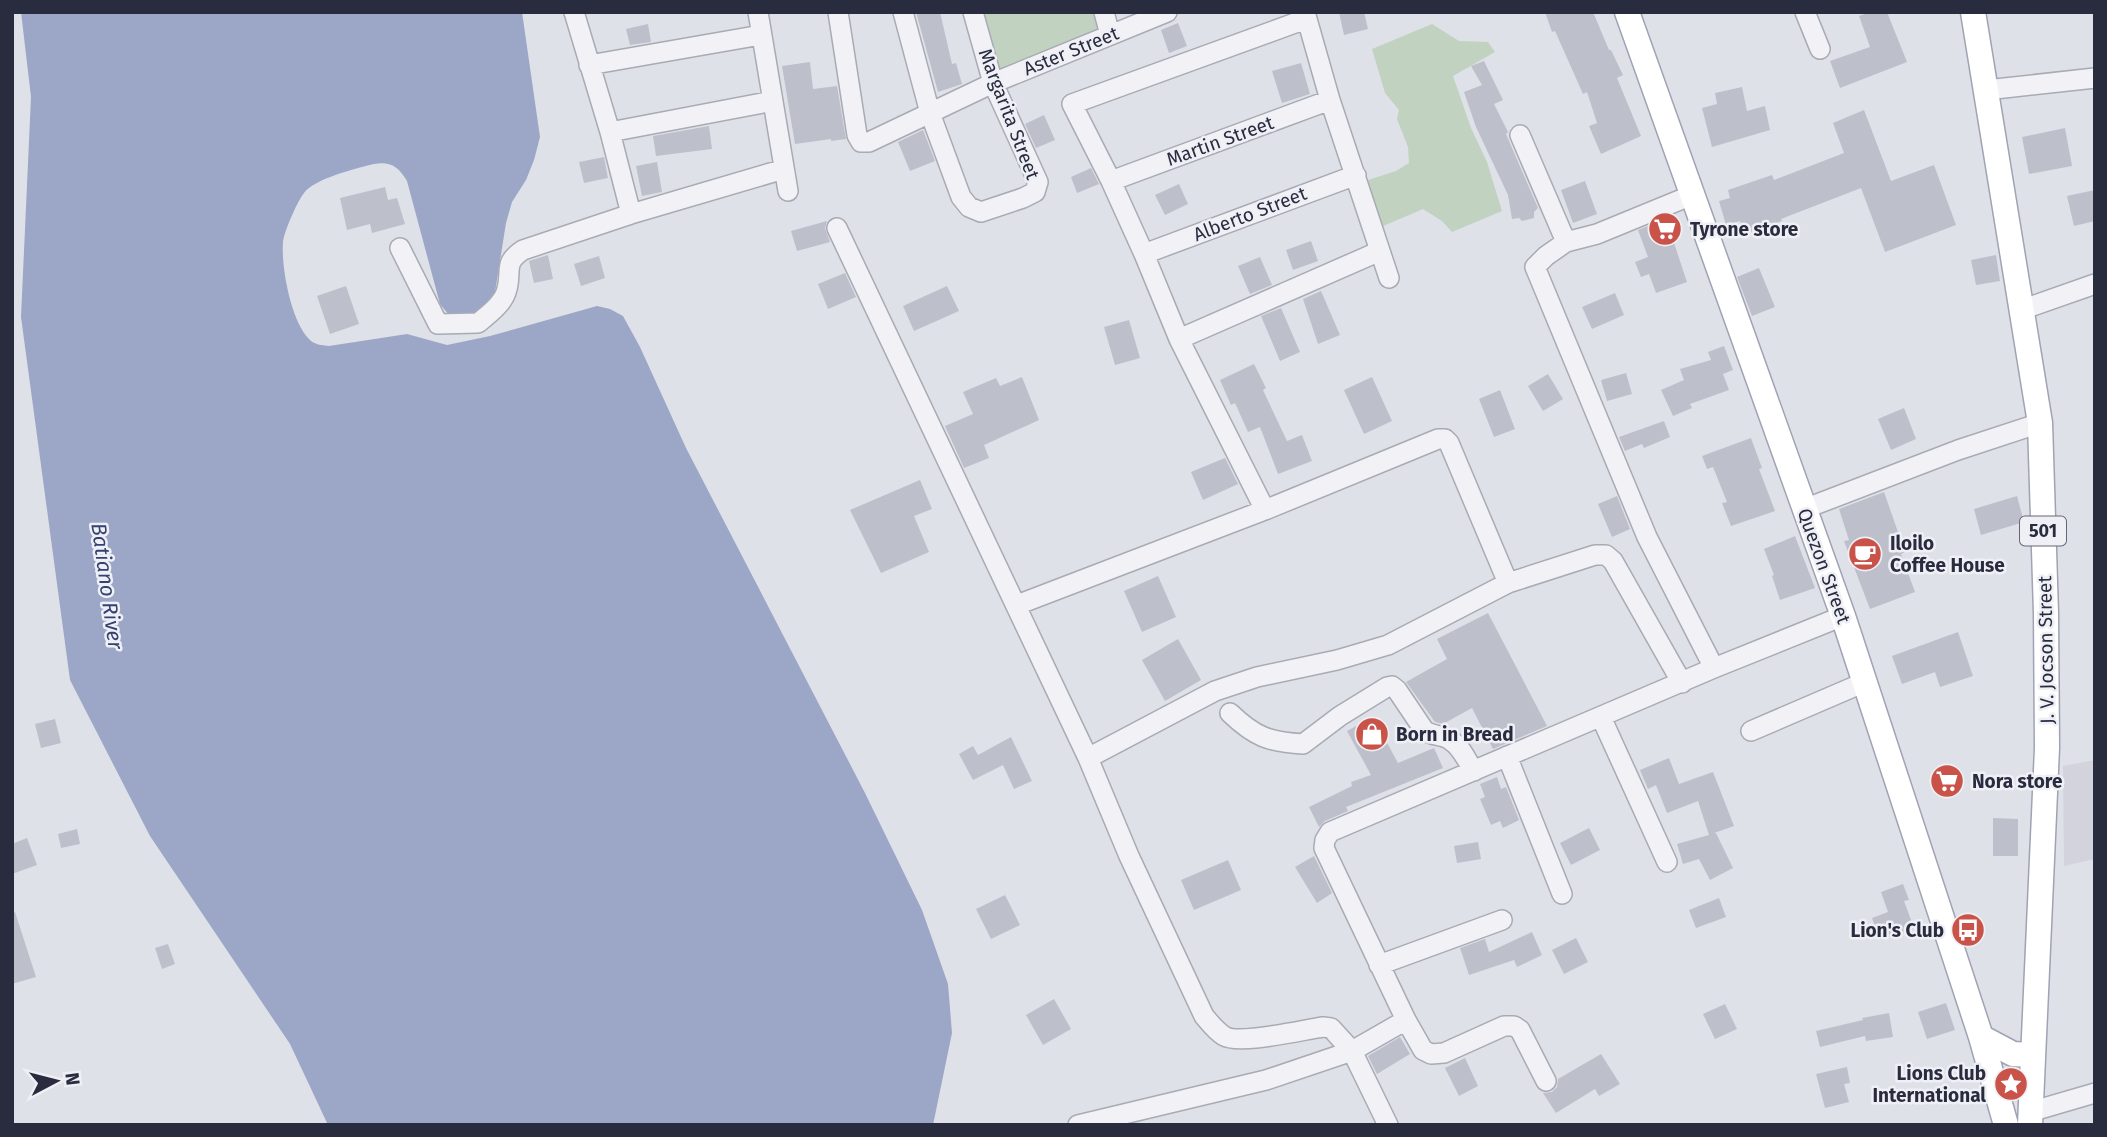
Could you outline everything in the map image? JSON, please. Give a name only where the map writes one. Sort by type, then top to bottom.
[{"type":"main road","name":"Quezon Street","points":[[1628,12],[1843,615],[1981,1037],[2006,1125]]},
{"type":"main road","name":"J. V. Jocson Street","points":[[1973,12],[2040,423],[2047,748],[2030,1118]]},
{"type":"main road","points":[[1981,1037],[2013,1054],[2032,1055]]},
{"type":"street","points":[[574,12],[631,214]]},
{"type":"street","points":[[758,12],[788,191]]},
{"type":"street","name":"Aster Street","points":[[838,12],[857,135],[862,142],[869,142],[993,83],[1167,12]]},
{"type":"street","name":"Margarita Street","points":[[903,12],[930,113],[961,197],[969,207],[981,212],[1024,198],[1035,192],[1038,182],[993,83],[973,12]]},
{"type":"street","points":[[1104,12],[1110,35]]},
{"type":"street","points":[[1805,12],[1820,49]]},
{"type":"street","points":[[1265,510],[1179,339],[1111,181],[1072,104],[1305,16],[1389,278]]},
{"type":"street","points":[[589,65],[761,35]]},
{"type":"street","points":[[1986,90],[2095,78]]},
{"type":"street","points":[[610,132],[773,100]]},
{"type":"street","name":"Martin Street","points":[[1111,181],[1330,100]]},
{"type":"street","points":[[1520,135],[1566,242]]},
{"type":"street","points":[[400,248],[438,324],[478,323],[493,310],[507,290],[513,256],[523,250],[631,214],[784,169]]},
{"type":"street","name":"Alberto Street","points":[[1144,254],[1356,175]]},
{"type":"street","points":[[1692,195],[1597,234],[1566,242],[1535,267],[1647,537],[1714,668]]},
{"type":"street","points":[[837,229],[1017,605],[1204,1016],[1226,1038],[1243,1040],[1331,1028],[1352,1051],[1388,1125]]},
{"type":"street","points":[[1179,339],[1380,251]]},
{"type":"street","points":[[2021,310],[2095,284]]},
{"type":"street","points":[[1804,509],[1958,450],[2040,423]]},
{"type":"street","points":[[1017,605],[1265,510],[1438,439],[1445,439],[1449,443],[1508,583]]},
{"type":"street","points":[[1088,758],[1215,691],[1257,677],[1338,660],[1388,645],[1508,583],[1595,555],[1606,555],[1613,561],[1682,682]]},
{"type":"street","points":[[1546,1081],[1520,1030],[1514,1026],[1504,1026],[1444,1053],[1431,1054],[1423,1050],[1379,965],[1324,848],[1330,832],[1843,615]]},
{"type":"street","points":[[1751,731],[1865,682]]},
{"type":"street","points":[[1230,713],[1247,729],[1276,743],[1303,744],[1340,716],[1392,686],[1424,730],[1429,734],[1448,738],[1460,747],[1474,771]]},
{"type":"street","points":[[1601,717],[1667,862]]},
{"type":"street","points":[[1507,756],[1562,894]]},
{"type":"street","points":[[1379,965],[1502,920]]},
{"type":"street","points":[[1078,1125],[1266,1080],[1352,1051],[1406,1020]]},
{"type":"street","points":[[2030,1118],[2095,1093]]},
{"type":"shaded area","points":[[2095,760],[2095,859],[2064,866],[2063,766]]},
{"type":"green space","points":[[982,12],[1096,12],[1100,29],[1000,70]]},
{"type":"green space","points":[[1432,24],[1459,41],[1488,42],[1495,52],[1453,76],[1471,128],[1487,162],[1502,211],[1452,232],[1442,221],[1423,209],[1381,227],[1365,181],[1396,171],[1409,163],[1408,147],[1397,119],[1399,110],[1385,93],[1372,49]]},
{"type":"water","name":"Batiano River","points":[[21,12],[522,12],[540,137],[534,160],[526,180],[512,202],[506,223],[493,305],[478,318],[449,315],[440,304],[407,181],[398,169],[382,163],[323,180],[309,188],[301,197],[283,242],[284,265],[292,307],[309,339],[316,344],[329,346],[407,334],[447,345],[490,336],[597,306],[623,316],[686,448],[865,793],[922,910],[948,984],[952,1033],[933,1125],[328,1125],[290,1044],[150,836],[70,680],[21,317],[31,97]]},
{"type":"building","points":[[916,12],[940,12],[952,64],[956,63],[962,84],[938,92]]},
{"type":"building","points":[[1339,12],[1364,12],[1368,29],[1344,35]]},
{"type":"building","points":[[1545,12],[1593,12],[1623,75],[1617,78],[1641,136],[1601,154],[1589,126],[1597,123],[1587,92],[1583,94]]},
{"type":"building","points":[[1870,12],[1887,12],[1907,62],[1840,88],[1830,61],[1870,47],[1859,16]]},
{"type":"building","points":[[1178,23],[1187,46],[1169,53],[1161,30]]},
{"type":"building","points":[[648,24],[651,42],[630,45],[626,29]]},
{"type":"building","points":[[1484,61],[1503,100],[1494,104],[1538,208],[1534,212],[1534,218],[1522,221],[1519,218],[1512,219],[1508,195],[1476,127],[1464,92],[1482,85],[1471,66]]},
{"type":"building","points":[[810,62],[813,89],[837,86],[846,139],[795,144],[782,66]]},
{"type":"building","points":[[1301,63],[1310,94],[1282,103],[1272,71]]},
{"type":"building","points":[[1742,87],[1747,111],[1765,106],[1770,130],[1712,147],[1702,108],[1717,104],[1715,93]]},
{"type":"building","points":[[1864,110],[1891,181],[1934,165],[1956,225],[1885,252],[1861,188],[1744,234],[1740,221],[1726,225],[1719,201],[1730,198],[1728,190],[1772,175],[1774,180],[1844,153],[1833,123]]},
{"type":"building","points":[[1044,115],[1055,140],[1036,148],[1025,124]]},
{"type":"building","points":[[709,126],[712,149],[656,156],[653,136]]},
{"type":"building","points":[[2065,128],[2072,166],[2029,174],[2022,137]]},
{"type":"building","points":[[923,130],[935,161],[910,171],[898,142]]},
{"type":"building","points":[[604,157],[608,178],[584,183],[579,162]]},
{"type":"building","points":[[657,162],[662,192],[642,196],[636,166]]},
{"type":"building","points":[[1091,168],[1099,184],[1077,193],[1071,177]]},
{"type":"building","points":[[1585,181],[1597,214],[1573,223],[1561,190]]},
{"type":"building","points":[[1179,184],[1188,204],[1165,215],[1155,195]]},
{"type":"building","points":[[385,187],[388,200],[397,198],[405,224],[372,233],[370,224],[347,230],[340,198]]},
{"type":"building","points":[[2095,190],[2095,221],[2074,226],[2067,196]]},
{"type":"building","points":[[1666,219],[1687,282],[1656,293],[1649,274],[1641,277],[1635,262],[1648,257],[1638,230]]},
{"type":"building","points":[[827,221],[825,228],[830,242],[797,251],[791,231]]},
{"type":"building","points":[[1311,241],[1318,261],[1293,270],[1286,250]]},
{"type":"building","points":[[548,255],[553,279],[534,283],[529,261]]},
{"type":"building","points":[[1996,255],[2000,281],[1976,285],[1971,260]]},
{"type":"building","points":[[599,256],[605,278],[581,286],[574,264]]},
{"type":"building","points":[[1260,257],[1272,285],[1250,294],[1238,266]]},
{"type":"building","points":[[1759,268],[1775,307],[1752,316],[1737,277]]},
{"type":"building","points":[[845,273],[856,297],[828,309],[818,284]]},
{"type":"building","points":[[346,286],[359,324],[330,334],[317,296]]},
{"type":"building","points":[[947,286],[959,311],[914,331],[903,306]]},
{"type":"building","points":[[1321,291],[1340,335],[1318,344],[1303,299]]},
{"type":"building","points":[[1615,293],[1624,315],[1592,329],[1582,307]]},
{"type":"building","points":[[1281,308],[1300,352],[1280,361],[1261,316]]},
{"type":"building","points":[[1129,320],[1140,358],[1115,365],[1104,327]]},
{"type":"building","points":[[1724,346],[1733,370],[1723,374],[1729,390],[1690,404],[1692,408],[1673,416],[1661,390],[1684,380],[1680,369],[1711,360],[1708,352]]},
{"type":"building","points":[[1254,364],[1287,441],[1302,435],[1312,461],[1278,474],[1260,427],[1248,432],[1235,403],[1231,405],[1220,380]]},
{"type":"building","points":[[1626,373],[1632,394],[1607,401],[1601,380]]},
{"type":"building","points":[[1548,374],[1563,399],[1543,411],[1528,386]]},
{"type":"building","points":[[1022,377],[1039,420],[984,445],[989,458],[964,468],[945,426],[973,414],[963,392],[996,378],[1000,386]]},
{"type":"building","points":[[1372,377],[1392,421],[1364,434],[1344,390]]},
{"type":"building","points":[[1500,390],[1515,429],[1494,437],[1479,399]]},
{"type":"building","points":[[1904,408],[1916,439],[1891,450],[1878,419]]},
{"type":"building","points":[[1664,421],[1670,437],[1644,448],[1642,444],[1625,451],[1619,437]]},
{"type":"building","points":[[1751,438],[1775,511],[1731,526],[1722,503],[1727,502],[1713,467],[1707,469],[1702,456]]},
{"type":"building","points":[[1225,458],[1238,484],[1203,500],[1191,472]]},
{"type":"building","points":[[920,480],[932,509],[914,516],[929,552],[881,573],[850,510]]},
{"type":"building","points":[[1884,492],[1905,552],[1901,554],[1915,592],[1870,609],[1844,541],[1849,540],[1839,509]]},
{"type":"building","points":[[1617,496],[1630,529],[1612,537],[1598,504]]},
{"type":"building","points":[[2017,496],[2024,522],[1981,535],[1974,509]]},
{"type":"building","points":[[1795,536],[1815,588],[1780,600],[1764,549]]},
{"type":"building","points":[[1158,576],[1176,617],[1142,632],[1124,591]]},
{"type":"building","points":[[1488,613],[1547,726],[1493,749],[1472,708],[1443,724],[1435,722],[1406,682],[1447,659],[1437,639]]},
{"type":"building","points":[[1958,632],[1973,676],[1940,687],[1935,672],[1902,684],[1892,656]]},
{"type":"building","points":[[1178,639],[1201,680],[1165,701],[1142,660]]},
{"type":"building","points":[[1373,717],[1398,763],[1434,748],[1443,768],[1346,807],[1348,811],[1325,821],[1319,827],[1309,807],[1352,786],[1351,782],[1371,775],[1347,731]]},
{"type":"building","points":[[55,719],[61,743],[41,748],[35,724]]},
{"type":"building","points":[[1011,737],[1032,781],[1014,789],[1003,765],[973,780],[959,754],[973,746],[978,755]]},
{"type":"building","points":[[1669,758],[1679,784],[1713,772],[1734,826],[1714,833],[1733,868],[1710,880],[1699,859],[1683,864],[1677,844],[1709,835],[1698,801],[1667,813],[1656,785],[1648,789],[1640,770]]},
{"type":"building","points":[[1497,777],[1501,789],[1506,787],[1519,820],[1503,828],[1500,821],[1491,825],[1480,799],[1485,797],[1480,784]]},
{"type":"building","points":[[1993,818],[2018,819],[2018,856],[1993,856]]},
{"type":"building","points":[[1589,828],[1600,850],[1571,865],[1560,843]]},
{"type":"building","points":[[77,829],[80,844],[61,848],[58,834]]},
{"type":"building","points":[[27,838],[37,865],[12,874],[12,844]]},
{"type":"building","points":[[1478,842],[1481,859],[1457,863],[1454,846]]},
{"type":"building","points":[[1314,856],[1332,893],[1317,903],[1295,867]]},
{"type":"building","points":[[1228,860],[1241,890],[1194,910],[1181,880]]},
{"type":"building","points":[[1903,884],[1909,900],[1904,901],[1914,928],[1880,940],[1872,918],[1888,912],[1881,892]]},
{"type":"building","points":[[1005,895],[1020,925],[991,939],[976,909]]},
{"type":"building","points":[[1719,898],[1726,917],[1696,928],[1689,910]]},
{"type":"building","points":[[15,912],[36,977],[12,984],[12,913]]},
{"type":"building","points":[[1532,932],[1542,955],[1517,967],[1514,960],[1469,975],[1460,948],[1485,939],[1489,952]]},
{"type":"building","points":[[1576,938],[1588,962],[1564,974],[1552,950]]},
{"type":"building","points":[[168,944],[175,964],[162,969],[155,948]]},
{"type":"building","points":[[1054,999],[1071,1029],[1043,1045],[1026,1015]]},
{"type":"building","points":[[1946,1003],[1955,1030],[1927,1039],[1918,1012]]},
{"type":"building","points":[[1725,1004],[1737,1029],[1715,1039],[1703,1014]]},
{"type":"building","points":[[1889,1013],[1893,1037],[1866,1041],[1865,1036],[1820,1047],[1816,1031]]},
{"type":"building","points":[[1400,1037],[1410,1054],[1377,1074],[1368,1056]]},
{"type":"building","points":[[1601,1054],[1620,1084],[1599,1096],[1595,1089],[1556,1113],[1543,1093],[1552,1092],[1557,1087],[1558,1079]]},
{"type":"building","points":[[1465,1058],[1478,1086],[1459,1096],[1445,1068]]},
{"type":"building","points":[[1847,1067],[1850,1083],[1844,1084],[1849,1102],[1825,1108],[1816,1074]]},
{"type":"place","name":"Tyrone store","points":[[1665,229]]},
{"type":"place","name":"Iloilo Coffee House","points":[[1865,554]]},
{"type":"place","name":"Born in Bread","points":[[1372,734]]},
{"type":"place","name":"Nora store","points":[[1947,781]]},
{"type":"place","name":"Lion's Club","points":[[1968,930]]},
{"type":"place","name":"Lions Club International","points":[[2011,1084]]}]
